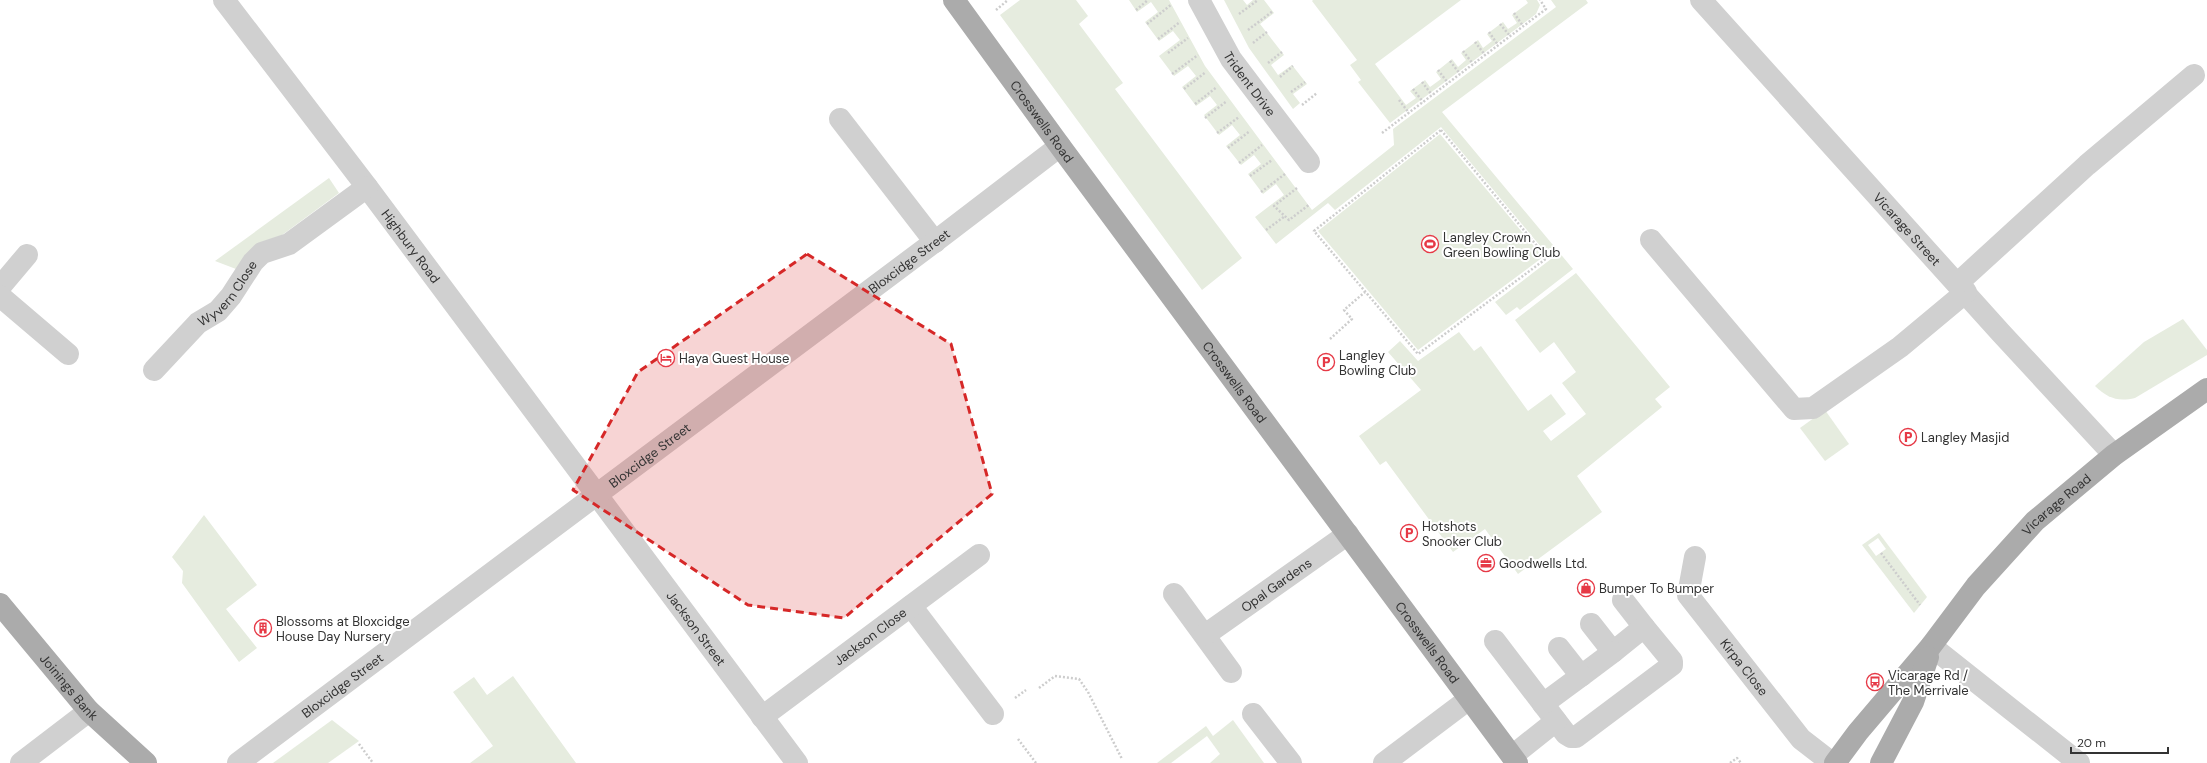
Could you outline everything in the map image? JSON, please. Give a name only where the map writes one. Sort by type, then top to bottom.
[{"type":"main road","name":"Crosswells Road","points":[[954,0],[1514,761]]},
{"type":"main road","name":"Vicarage Road","points":[[1833,763],[1931,646],[1976,586],[2035,521],[2114,455],[2207,389]]},
{"type":"main road","name":"Joinings Bank","points":[[0,604],[89,711],[146,763]]},
{"type":"main road","name":"Vicarage Road","points":[[1881,763],[1913,702],[1931,646]]},
{"type":"street","name":"Highbury Road","points":[[224,0],[367,186],[595,495]]},
{"type":"street","name":"Trident Drive","points":[[1199,0],[1231,59],[1309,162]]},
{"type":"street","name":"Vicarage Street","points":[[1701,0],[2114,455]]},
{"type":"street","points":[[1651,240],[1794,409],[1813,408],[1900,347],[2087,165],[2194,75]]},
{"type":"street","points":[[840,119],[935,242]]},
{"type":"street","name":"Bloxcidge Street","points":[[238,763],[935,242],[1060,146]]},
{"type":"street","name":"Wyvern Close","points":[[154,370],[198,323],[218,311],[231,296],[253,262],[262,253],[289,244],[367,186]]},
{"type":"street","points":[[0,287],[27,255]]},
{"type":"street","points":[[0,296],[68,354]]},
{"type":"street","name":"Jackson Street","points":[[595,495],[797,763]]},
{"type":"street","name":"Opal Gardens","points":[[1204,636],[1348,534]]},
{"type":"street","name":"Jackson Close","points":[[762,717],[979,555]]},
{"type":"street","name":"Kirpa Close","points":[[1695,557],[1688,595],[1801,739],[1833,763]]},
{"type":"street","points":[[1174,594],[1231,672]]},
{"type":"street","points":[[1495,641],[1566,734],[1571,738],[1576,737],[1671,667],[1672,661],[1623,600]]},
{"type":"street","points":[[911,606],[993,714]]},
{"type":"street","points":[[1591,624],[1612,652]]},
{"type":"street","points":[[1514,761],[1550,712],[1581,676],[1644,628]]},
{"type":"street","points":[[1931,646],[2079,763]]},
{"type":"street","points":[[1559,648],[1581,676]]},
{"type":"street","points":[[1384,763],[1469,699]]},
{"type":"street","points":[[21,763],[89,711]]},
{"type":"street","points":[[1253,714],[1291,763]]},
{"type":"path","points":[[991,14],[1008,0]]},
{"type":"path","points":[[1136,10],[1148,0]]},
{"type":"path","points":[[1235,17],[1258,0]]},
{"type":"path","points":[[1382,133],[1546,8],[1540,0]]},
{"type":"path","points":[[1147,24],[1174,3]]},
{"type":"path","points":[[1244,33],[1273,11]]},
{"type":"path","points":[[1514,13],[1524,26]]},
{"type":"path","points":[[1158,39],[1183,20]]},
{"type":"path","points":[[1500,24],[1510,36]]},
{"type":"path","points":[[1251,45],[1267,32]]},
{"type":"path","points":[[1488,32],[1498,45]]},
{"type":"path","points":[[1168,53],[1192,35]]},
{"type":"path","points":[[1475,42],[1485,55]]},
{"type":"path","points":[[1463,51],[1473,64]]},
{"type":"path","points":[[1172,74],[1201,53]]},
{"type":"path","points":[[1450,61],[1460,74]]},
{"type":"path","points":[[1184,89],[1211,69]]},
{"type":"path","points":[[1438,70],[1448,83]]},
{"type":"path","points":[[1422,82],[1432,95]]},
{"type":"path","points":[[1195,104],[1222,84]]},
{"type":"path","points":[[1413,89],[1423,102]]},
{"type":"path","points":[[1296,110],[1317,93]]},
{"type":"path","points":[[1205,118],[1231,98]]},
{"type":"path","points":[[1400,100],[1409,113]]},
{"type":"path","points":[[1217,133],[1243,113]]},
{"type":"path","points":[[1228,148],[1254,128]]},
{"type":"path","points":[[1440,130],[1547,258],[1418,354],[1365,292],[1314,231],[1440,130]]},
{"type":"path","points":[[1239,163],[1265,143]]},
{"type":"path","points":[[1250,176],[1276,157]]},
{"type":"path","points":[[1261,192],[1287,172]]},
{"type":"path","points":[[1298,187],[1274,206],[1289,220],[1310,204]]},
{"type":"path","points":[[1266,230],[1285,216]]},
{"type":"path","points":[[1330,339],[1352,319],[1344,310],[1365,292]]},
{"type":"path","points":[[1881,553],[1920,605]]},
{"type":"path","points":[[1040,688],[1055,676],[1079,678],[1088,692],[1122,759]]},
{"type":"path","points":[[1018,739],[1036,763]]},
{"type":"path","points":[[359,744],[373,763]]},
{"type":"path","points":[[1730,763],[1737,758],[1742,763]]},
{"type":"highlighted area","points":[[807,254],[951,344],[992,494],[844,618],[748,605],[573,490],[638,372]]},
{"type":"shaded area","points":[[1020,0],[1076,0],[1088,16],[1079,24],[1123,83],[1115,89],[1242,258],[1202,290],[1000,15]]},
{"type":"shaded area","points":[[1129,0],[1169,0],[1205,66],[1312,210],[1394,145],[1393,129],[1556,7],[1551,0],[1586,0],[1588,3],[1442,112],[1573,269],[1520,310],[1517,307],[1506,315],[1495,302],[1551,259],[1441,127],[1335,210],[1328,203],[1276,244],[1255,217],[1284,195],[1276,184],[1263,194],[1248,174],[1261,164],[1254,155],[1241,165],[1226,146],[1240,135],[1232,125],[1219,135],[1204,115],[1217,105],[1210,96],[1196,106],[1182,87],[1196,76],[1188,66],[1174,76],[1159,56],[1180,40],[1173,31],[1159,41],[1145,22],[1158,12],[1151,2],[1137,12]]},
{"type":"shaded area","points":[[1224,0],[1243,0],[1247,5],[1253,0],[1264,0],[1274,13],[1260,24],[1284,55],[1271,65],[1278,75],[1292,65],[1307,84],[1293,94],[1300,103],[1293,109],[1249,48]]},
{"type":"shaded area","points":[[1461,0],[1375,64],[1406,105],[1416,98],[1410,91],[1425,80],[1430,87],[1441,79],[1436,72],[1452,59],[1458,67],[1466,60],[1461,53],[1478,40],[1483,48],[1492,41],[1487,34],[1503,22],[1508,29],[1517,23],[1512,15],[1528,3],[1526,0],[1537,0],[1540,5],[1536,14],[1390,123],[1358,82],[1361,80],[1350,65],[1357,60],[1312,1]]},
{"type":"shaded area","name":"Langley Crown Green Bowling Club","points":[[1440,134],[1543,257],[1418,350],[1318,231]]},
{"type":"shaded area","points":[[329,178],[339,193],[236,269],[215,261]]},
{"type":"shaded area","points":[[1576,273],[1670,387],[1655,399],[1662,407],[1577,476],[1602,512],[1518,574],[1485,529],[1453,552],[1386,461],[1380,465],[1359,436],[1421,390],[1388,352],[1400,341],[1418,361],[1459,332],[1474,351],[1481,346],[1528,411],[1551,394],[1566,414],[1543,431],[1551,441],[1586,414],[1562,383],[1576,372],[1554,342],[1540,353],[1515,320]]},
{"type":"shaded area","points":[[2183,319],[2207,350],[2207,355],[2135,398],[2123,400],[2113,398],[2104,394],[2095,386],[2144,342]]},
{"type":"shaded area","points":[[1825,410],[1849,444],[1825,461],[1800,428]]},
{"type":"shaded area","points":[[204,515],[257,585],[226,609],[257,648],[239,662],[182,583],[183,571],[172,557]]},
{"type":"shaded area","points":[[1879,533],[1927,597],[1914,613],[1862,545]],"holes":[[[1878,538],[1886,549],[1876,556],[1868,545]]]},
{"type":"shaded area","points":[[513,676],[576,763],[470,763],[493,746],[453,692],[474,677],[487,695]]},
{"type":"shaded area","points":[[332,720],[359,741],[328,763],[273,763]]},
{"type":"shaded area","points":[[1233,720],[1264,763],[1210,763],[1220,754],[1207,736],[1171,763],[1157,763],[1206,726],[1213,736]]},
{"type":"place","name":"Langley Crown Green Bowling Club","points":[[1430,244]]},
{"type":"place","name":"Haya Guest House","points":[[666,358]]},
{"type":"place","name":"Langley Bowling Club","points":[[1326,362]]},
{"type":"place","name":"Langley Masjid","points":[[1908,437]]},
{"type":"place","name":"Hotshots Snooker Club","points":[[1409,533]]},
{"type":"place","name":"Goodwells Ltd.","points":[[1486,563]]},
{"type":"place","name":"Bumper To Bumper","points":[[1586,588]]},
{"type":"place","name":"Blossoms at Bloxcidge House Day Nursery","points":[[263,628]]},
{"type":"place","name":"Vicarage Rd / The Merrivale","points":[[1875,682]]}]
